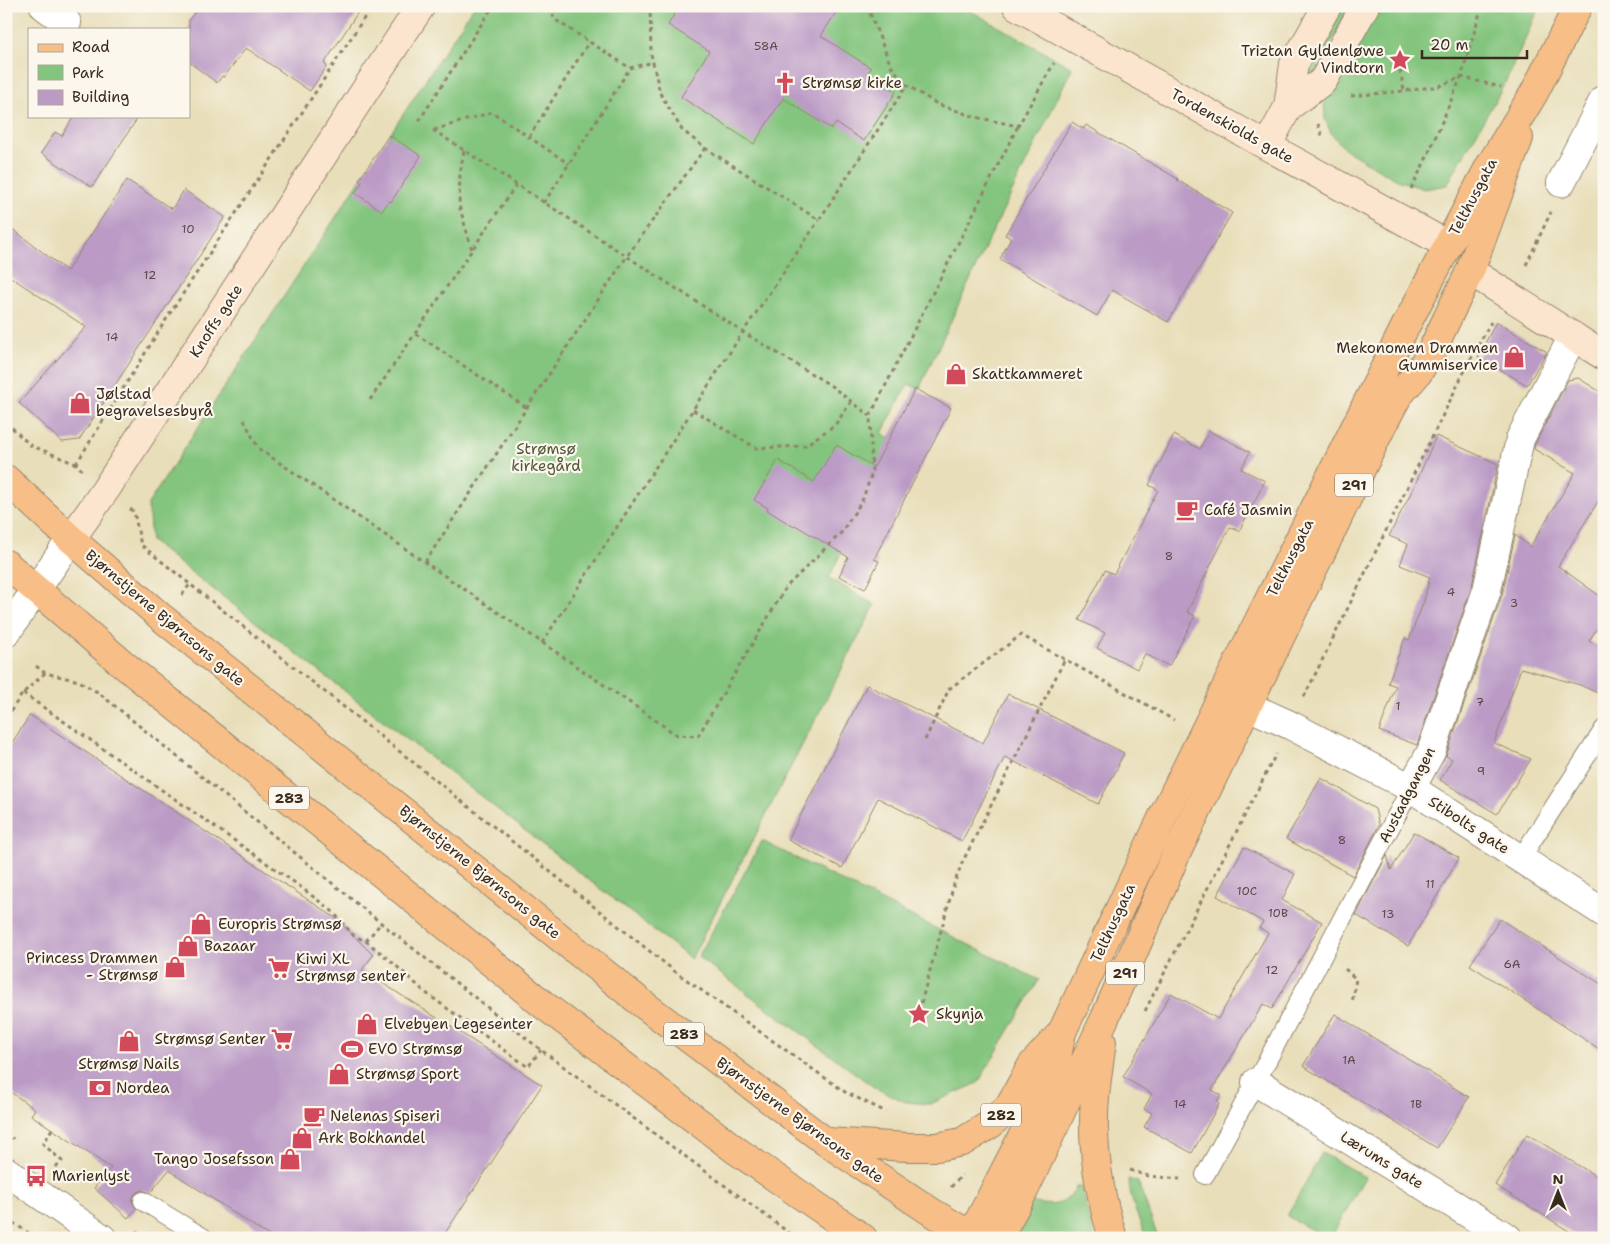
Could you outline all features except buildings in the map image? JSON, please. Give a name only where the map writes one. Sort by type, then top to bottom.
[{"type":"main road","name":"Knoffs gate","points":[[71,539],[111,481],[421,6]]},
{"type":"main road","name":"Tordenskiolds gate","points":[[1017,6],[1448,245]]},
{"type":"main road","points":[[1267,146],[1288,107],[1294,64],[1327,6]]},
{"type":"main road","points":[[1288,107],[1323,81],[1365,6]]},
{"type":"main road","name":"Telthusgata","points":[[972,1237],[1053,1077],[1062,1032],[1162,818],[1252,634],[1404,329],[1489,166],[1521,91],[1578,6]]},
{"type":"main road","name":"Telthusgata","points":[[998,1238],[1024,1191],[1105,1018],[1177,852],[1383,424],[1398,396],[1418,372],[1433,348],[1470,271],[1507,174],[1521,91]]},
{"type":"main road","points":[[1470,271],[1604,356]]},
{"type":"main road","name":"Bjørnstjerne Bjørnsons gate","points":[[6,479],[71,539],[179,632],[632,994],[826,1142],[972,1237]]},
{"type":"main road","name":"283","points":[[6,564],[138,676],[545,1006],[737,1151],[863,1238]]},
{"type":"main road","name":"Telthusgata","points":[[1105,1018],[1095,1097],[1094,1131],[1100,1188],[1114,1238]]},
{"type":"main road","name":"Telthusgata","points":[[826,1142],[936,1147],[962,1142],[991,1124],[1009,1106],[1032,1065],[1062,1032]]},
{"type":"street","points":[[44,6],[67,23]]},
{"type":"street","points":[[1561,183],[1604,99]]},
{"type":"street","name":"Austadgangen","points":[[1411,788],[1431,752],[1487,590],[1520,439],[1573,336]]},
{"type":"street","name":"Knoffs gate","points":[[6,633],[71,539]]},
{"type":"street","name":"Stibolts gate","points":[[1248,706],[1290,725],[1411,788],[1604,913]]},
{"type":"street","name":"Lærums gate","points":[[1256,1082],[1508,1238]]},
{"type":"street","points":[[6,1171],[102,1238]]},
{"type":"lane","points":[[1521,858],[1604,729]]},
{"type":"lane","name":"Austadgangen","points":[[1205,1174],[1256,1082],[1411,788]]},
{"type":"lane","points":[[143,1201],[204,1238]]},
{"type":"path","points":[[76,464],[167,318],[372,6]]},
{"type":"path","points":[[419,120],[493,6]]},
{"type":"path","points":[[551,6],[554,19],[630,68]]},
{"type":"path","points":[[650,6],[651,54],[660,93],[682,130],[705,148],[819,220]]},
{"type":"path","points":[[867,6],[891,66],[907,85],[937,104],[975,117],[1018,126]]},
{"type":"path","points":[[1410,191],[1427,157],[1461,77],[1482,6]]},
{"type":"path","points":[[244,420],[258,448],[677,734],[698,736],[786,587],[841,533],[862,501],[872,473],[870,416],[1018,126],[1068,35]]},
{"type":"path","points":[[529,137],[589,42]]},
{"type":"path","points":[[544,203],[630,68],[653,62]]},
{"type":"path","points":[[1400,70],[1404,91]]},
{"type":"path","points":[[1349,96],[1439,86],[1461,77],[1521,91]]},
{"type":"path","points":[[542,643],[743,332],[907,85]]},
{"type":"path","points":[[569,164],[492,112],[433,130],[743,332],[830,385],[870,416]]},
{"type":"path","points":[[1317,119],[1323,140]]},
{"type":"path","points":[[425,562],[627,256],[705,148]]},
{"type":"path","points":[[464,151],[460,173],[459,205],[472,250]]},
{"type":"path","points":[[1526,265],[1552,210],[1561,183]]},
{"type":"path","points":[[370,400],[516,184]]},
{"type":"path","points":[[416,334],[527,408]]},
{"type":"path","points":[[693,410],[756,448],[804,446],[835,426],[851,402]]},
{"type":"path","points":[[6,422],[30,445],[76,464],[85,472]]},
{"type":"path","points":[[130,509],[134,512],[141,545],[677,973],[845,1092],[890,1114]]},
{"type":"path","points":[[925,740],[949,689],[1021,635],[1180,723]]},
{"type":"path","points":[[921,1003],[954,884],[962,863],[1065,659]]},
{"type":"path","points":[[36,666],[45,673],[80,681],[99,693],[541,1050],[796,1238]]},
{"type":"path","points":[[6,718],[23,693],[45,673]]},
{"type":"path","points":[[23,693],[298,885],[332,912],[354,936],[366,940],[426,993],[528,1067],[541,1050]]},
{"type":"path","points":[[366,940],[381,922]]},
{"type":"path","points":[[52,1128],[43,1144],[62,1160],[52,1173]]},
{"type":"path","points":[[1124,1168],[1148,1176],[1177,1179],[1205,1174]]},
{"type":"path","points":[[948,1190],[965,1172]]},
{"type":"path","points":[[6,1218],[36,1238]]},
{"type":"green space","name":"Strømsø kirkegård","points":[[474,6],[962,6],[1072,68],[919,389],[908,384],[882,433],[894,441],[829,578],[875,605],[691,959],[151,541],[148,504]]},
{"type":"green space","points":[[1342,6],[1352,6],[1313,76],[1307,76],[1305,72]]},
{"type":"green space","points":[[1377,6],[1540,6],[1505,83],[1447,185],[1424,189],[1397,180],[1346,150],[1332,135],[1325,119],[1324,101]]},
{"type":"green space","points":[[762,841],[1039,980],[978,1083],[930,1104],[906,1102],[875,1088],[698,957]]},
{"type":"green space","points":[[1322,1153],[1365,1177],[1331,1238],[1326,1238],[1287,1216]]},
{"type":"green space","points":[[1128,1179],[1138,1182],[1158,1238],[1147,1238],[1135,1209]]},
{"type":"green space","points":[[1076,1187],[1082,1187],[1095,1238],[1015,1238],[1030,1202],[1057,1204],[1067,1199]]},
{"type":"place","name":"Triztan Gyldenløwe Vindtorn","points":[[1400,60]]},
{"type":"place","name":"Strømsø kirke","points":[[785,83]]},
{"type":"place","name":"Mekonomen Drammen Gummiservice","points":[[1514,357]]},
{"type":"place","name":"Skattkammeret","points":[[956,374]]},
{"type":"place","name":"Jølstad begravelsesbyrå","points":[[80,403]]},
{"type":"place","name":"Café Jasmin","points":[[1187,510]]},
{"type":"place","name":"Europris Strømsø","points":[[201,924]]},
{"type":"place","name":"Bazaar","points":[[188,946]]},
{"type":"place","name":"Princess Drammen - Strømsø","points":[[175,967]]},
{"type":"place","name":"Kiwi XL Strømsø senter","points":[[279,968]]},
{"type":"place","name":"Skynja","points":[[919,1014]]},
{"type":"place","name":"Elvebyen Legesenter","points":[[367,1024]]},
{"type":"place","name":"Strømsø Senter","points":[[282,1039]]},
{"type":"place","name":"Strømsø Nails","points":[[129,1041]]},
{"type":"place","name":"EVO Strømsø","points":[[352,1049]]},
{"type":"place","name":"Strømsø Sport","points":[[339,1074]]},
{"type":"place","name":"Nordea","points":[[100,1088]]},
{"type":"place","name":"Nelenas Spiseri","points":[[314,1116]]},
{"type":"place","name":"Ark Bokhandel","points":[[302,1138]]},
{"type":"place","name":"Tango Josefsson","points":[[290,1159]]},
{"type":"place","name":"Marienlyst","points":[[36,1176]]}]
